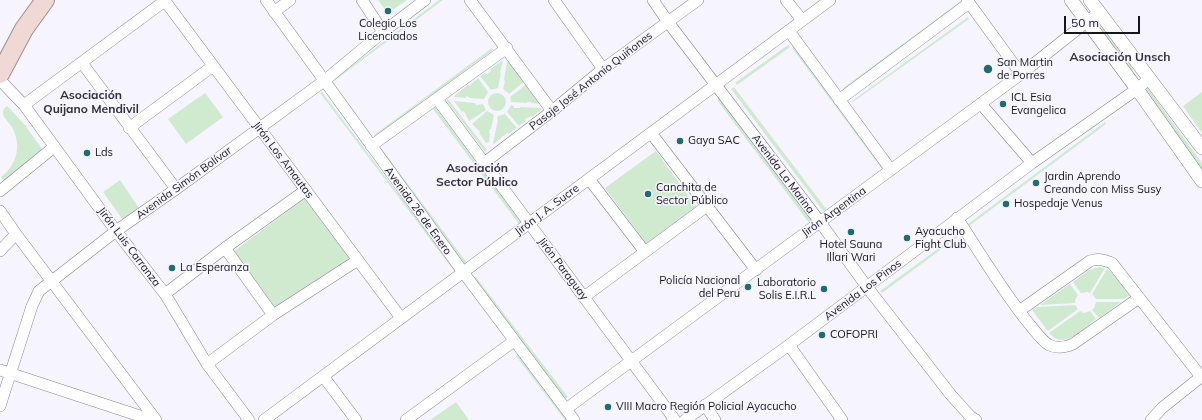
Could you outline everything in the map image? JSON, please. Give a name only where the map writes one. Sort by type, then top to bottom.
[{"type":"highway","points":[[0,74],[24,29],[45,0]]},
{"type":"street","name":"Avenida 26 de Enero","points":[[266,0],[463,272],[574,420]]},
{"type":"street","points":[[274,12],[290,0]]},
{"type":"street","points":[[362,0],[383,32]]},
{"type":"street","name":"Avenida Simón Bolívar","points":[[0,406],[5,372],[38,291],[116,231],[324,81],[424,0]]},
{"type":"street","points":[[470,0],[507,48],[552,111]]},
{"type":"street","points":[[554,0],[603,69]]},
{"type":"street","name":"Avenida La Marina","points":[[653,0],[867,287],[970,419]]},
{"type":"street","name":"Pasaje José Antonio Quiñones","points":[[484,163],[552,111],[603,69],[698,0]]},
{"type":"street","points":[[786,0],[802,20]]},
{"type":"street","name":"Jirón J. A. Sucre","points":[[264,420],[830,0]]},
{"type":"street","points":[[1071,0],[1137,89],[1202,181]]},
{"type":"street","points":[[1090,0],[1202,148]]},
{"type":"street","points":[[24,105],[166,1]]},
{"type":"street","name":"Jirón Los Amautas","points":[[166,1],[402,318]]},
{"type":"street","points":[[839,100],[968,1],[1021,74]]},
{"type":"street","name":"Jirón Argentina","points":[[566,409],[981,104],[1099,12]]},
{"type":"street","points":[[789,30],[891,170]]},
{"type":"street","points":[[371,146],[507,48]]},
{"type":"street","points":[[82,63],[176,189]]},
{"type":"street","points":[[129,128],[213,66]]},
{"type":"street","name":"Avenida Los Pinos","points":[[685,420],[789,345],[957,218],[1137,89],[1150,78]]},
{"type":"street","name":"Jirón Luis Carranza","points":[[0,80],[24,105],[116,231],[165,294],[207,364],[249,420]]},
{"type":"street","name":"Jirón Paraguay","points":[[437,99],[675,420]]},
{"type":"street","points":[[981,104],[1032,163]]},
{"type":"street","points":[[1170,136],[1185,125]]},
{"type":"street","points":[[651,133],[756,270]]},
{"type":"street","points":[[0,191],[54,147]]},
{"type":"street","points":[[589,179],[645,252]]},
{"type":"street","points":[[165,294],[225,248],[306,190]]},
{"type":"street","points":[[584,297],[707,206]]},
{"type":"street","points":[[0,211],[156,420]]},
{"type":"street","points":[[957,218],[1019,311],[1041,338],[1049,345],[1066,347],[1073,344],[1139,298]]},
{"type":"street","points":[[0,251],[16,234]]},
{"type":"street","points":[[225,248],[274,314]]},
{"type":"street","points":[[1019,311],[1090,261],[1095,259],[1112,263],[1202,377],[1162,408],[1152,420]]},
{"type":"street","points":[[207,364],[274,314],[358,260]]},
{"type":"street","points":[[406,420],[514,341]]},
{"type":"street","points":[[789,345],[842,420]]},
{"type":"street","points":[[5,372],[152,420]]},
{"type":"street","points":[[323,376],[356,420]]},
{"type":"street","points":[[705,405],[715,420]]},
{"type":"green space","points":[[378,0],[407,0],[388,13]]},
{"type":"green space","points":[[439,0],[443,0],[334,81],[333,80]]},
{"type":"green space","points":[[957,4],[959,6],[844,91],[843,88]]},
{"type":"green space","points":[[968,17],[969,19],[853,102],[852,101]]},
{"type":"green space","points":[[1099,21],[1133,68],[1132,72],[1096,22]]},
{"type":"green space","points":[[788,45],[790,47],[737,85],[735,83]]},
{"type":"green space","points":[[794,46],[884,167],[882,169],[792,48]]},
{"type":"green space","points":[[492,48],[493,50],[375,137],[374,135]]},
{"type":"green space","points":[[502,61],[498,88],[491,90],[480,76],[485,73],[487,74],[491,71],[490,69]]},
{"type":"green space","points":[[507,62],[510,62],[525,81],[509,94],[503,89]]},
{"type":"green space","points":[[478,78],[488,92],[484,99],[470,98],[466,96],[466,98],[454,97],[456,94]]},
{"type":"green space","points":[[527,84],[541,104],[531,102],[511,102],[510,97]]},
{"type":"green space","points":[[734,87],[827,210],[824,212],[731,89]]},
{"type":"green space","points":[[1147,87],[1202,163],[1202,173],[1144,88]]},
{"type":"green space","points":[[322,92],[456,271],[455,272],[320,93]]},
{"type":"green space","points":[[1202,92],[1202,133],[1183,106]]},
{"type":"green space","points":[[205,93],[223,117],[186,144],[168,119]]},
{"type":"green space","points":[[497,93],[503,96],[506,102],[503,108],[497,111],[491,108],[488,102],[491,96]]},
{"type":"green space","points":[[719,98],[812,221],[809,223],[717,100]]},
{"type":"green space","points":[[448,99],[487,150],[485,152],[446,100]]},
{"type":"green space","points":[[454,101],[475,103],[476,105],[483,104],[486,110],[469,121],[464,111],[462,112]]},
{"type":"green space","points":[[511,105],[514,106],[514,108],[541,108],[541,110],[532,117],[531,116],[525,119],[526,121],[519,126],[507,112]]},
{"type":"green space","points":[[7,106],[25,125],[42,149],[40,156],[3,181],[1,177],[11,167],[17,148],[15,134],[3,114],[3,110]]},
{"type":"green space","points":[[435,107],[521,222],[519,224],[433,109]]},
{"type":"green space","points":[[487,111],[494,115],[489,133],[489,142],[486,143],[479,133],[480,132],[472,124]]},
{"type":"green space","points":[[505,114],[517,128],[508,134],[507,133],[494,144],[498,116]]},
{"type":"green space","points":[[1105,122],[1106,124],[969,226],[968,224]]},
{"type":"green space","points":[[381,148],[467,263],[464,265],[379,150]]},
{"type":"green space","points":[[656,151],[698,209],[648,246],[605,188]]},
{"type":"green space","points":[[120,180],[139,208],[123,220],[103,192]]},
{"type":"green space","points":[[306,197],[352,257],[274,316],[229,255]]},
{"type":"green space","points":[[957,235],[958,237],[882,293],[880,291]]},
{"type":"green space","points":[[1100,267],[1105,268],[1090,293],[1081,293],[1073,282],[1089,270]]},
{"type":"green space","points":[[1107,269],[1130,295],[1124,299],[1096,299],[1092,294]]},
{"type":"green space","points":[[476,277],[568,397],[565,399],[474,278]]},
{"type":"green space","points":[[1070,284],[1078,295],[1075,303],[1040,305]]},
{"type":"green space","points":[[1096,302],[1121,302],[1099,318],[1092,310]]},
{"type":"green space","points":[[1075,305],[1078,309],[1048,331],[1032,310],[1037,307]]},
{"type":"green space","points":[[1080,311],[1084,313],[1090,311],[1096,319],[1079,333],[1067,339],[1061,340],[1055,338],[1049,333]]},
{"type":"green space","points":[[519,354],[569,420],[565,420],[516,356]]},
{"type":"green space","points":[[456,402],[469,420],[430,420]]},
{"type":"place","name":"Colegio Los Licenciados","points":[[388,11]]},
{"type":"place","name":"San Martin de Porres","points":[[988,69]]},
{"type":"place","name":"ICL Esia Evangelica","points":[[1003,104]]},
{"type":"place","name":"Gaya SAC","points":[[680,141]]},
{"type":"place","name":"Lds","points":[[87,153]]},
{"type":"place","name":"Jardin Aprendo Creando con Miss Susy","points":[[1036,183]]},
{"type":"place","name":"Canchita de Sector Público","points":[[648,194]]},
{"type":"place","name":"Hospedaje Venus","points":[[1006,204]]},
{"type":"place","name":"Hotel Sauna Illari Wari","points":[[851,232]]},
{"type":"place","name":"Ayacucho Fight Club","points":[[907,238]]},
{"type":"place","name":"La Esperanza","points":[[172,268]]},
{"type":"place","name":"Policía Nacional del Peru","points":[[748,287]]},
{"type":"place","name":"Laboratorio Solis E.I.R.L","points":[[824,289]]},
{"type":"place","name":"COFOPRI","points":[[822,335]]},
{"type":"place","name":"VIII Macro Región Policial Ayacucho","points":[[608,407]]},
{"type":"district","name":"Asociación Unsch","points":[[1120,57]]},
{"type":"district","name":"Asociación Quijano Mendivil","points":[[91,102]]},
{"type":"district","name":"Asociación Sector Público","points":[[477,175]]}]
